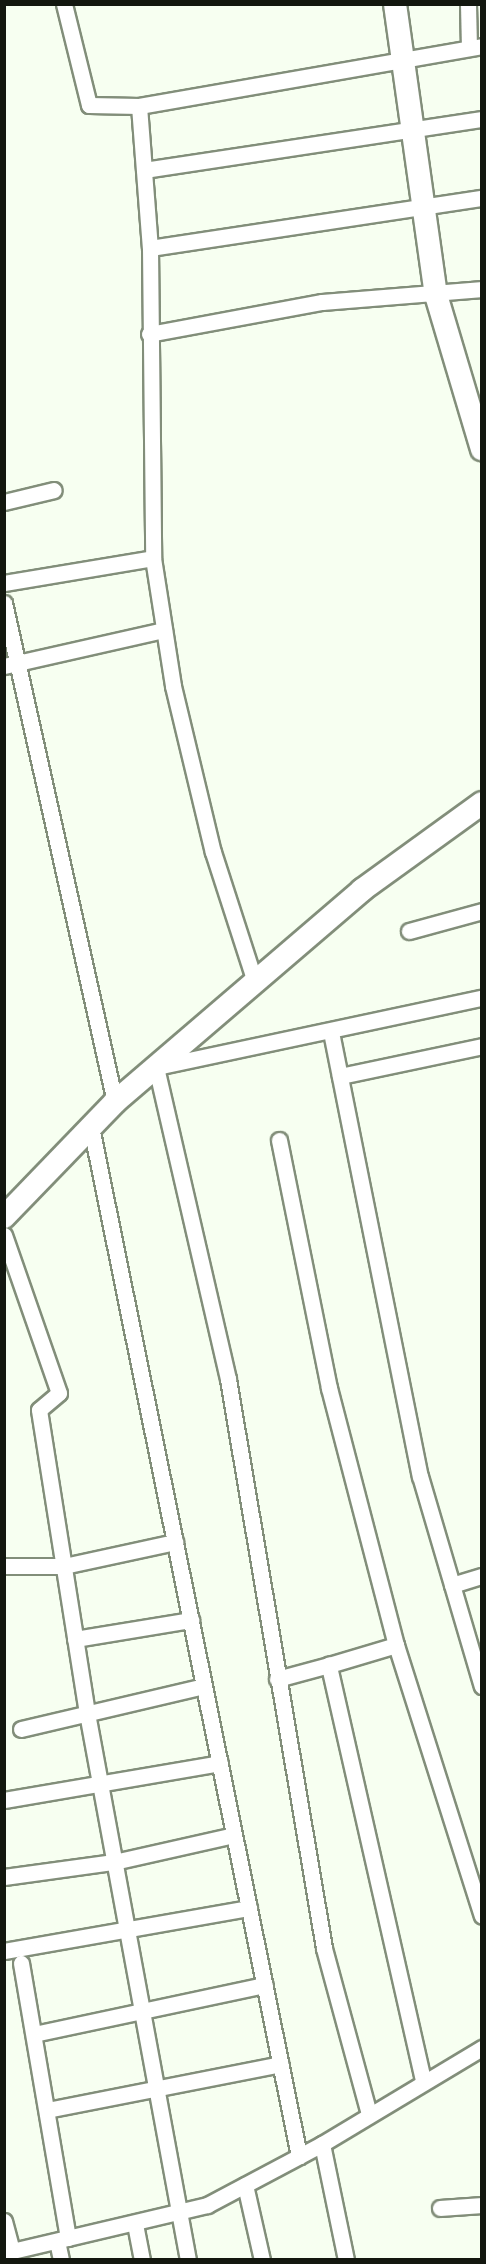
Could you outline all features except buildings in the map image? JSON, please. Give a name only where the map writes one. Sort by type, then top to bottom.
[{"type":"street","points":[[64,4],[89,105],[140,106],[403,63],[475,47],[468,4]]},
{"type":"street","points":[[395,4],[436,295],[482,449]]},
{"type":"street","points":[[140,106],[150,248],[149,334],[153,558],[164,630],[213,852],[255,982]]},
{"type":"street","points":[[144,170],[482,119]]},
{"type":"street","points":[[150,248],[482,198]]},
{"type":"street","points":[[149,334],[322,302],[436,295],[482,289]]},
{"type":"street","points":[[4,502],[54,490]]},
{"type":"street","points":[[4,583],[153,558]]},
{"type":"street","points":[[4,603],[11,665],[115,1102]]},
{"type":"street","points":[[11,665],[164,630]]},
{"type":"street","points":[[4,1217],[115,1102],[362,890],[482,803]]},
{"type":"street","points":[[409,932],[482,911]]},
{"type":"street","points":[[156,1067],[331,1032],[482,998]]},
{"type":"street","points":[[331,1032],[420,1476],[479,1667],[482,1686]]},
{"type":"street","points":[[340,1076],[482,1046]]},
{"type":"street","points":[[156,1067],[228,1378],[324,1948],[369,2114]]},
{"type":"street","points":[[91,1127],[299,2156]]},
{"type":"street","points":[[279,1140],[329,1388],[396,1645],[482,1916]]},
{"type":"street","points":[[4,1235],[59,1393],[39,1410],[87,1713],[188,2259]]},
{"type":"street","points":[[4,1566],[64,1566],[175,1542]]},
{"type":"street","points":[[452,1585],[482,1576]]},
{"type":"street","points":[[75,1639],[191,1620]]},
{"type":"street","points":[[277,1679],[396,1645]]},
{"type":"street","points":[[329,1665],[423,2080]]},
{"type":"street","points":[[21,1729],[204,1686]]},
{"type":"street","points":[[4,1800],[100,1787],[220,1763]]},
{"type":"street","points":[[4,1877],[114,1862],[234,1834]]},
{"type":"street","points":[[4,1951],[249,1908]]},
{"type":"street","points":[[21,1963],[47,2110],[62,2239],[61,2259]]},
{"type":"street","points":[[34,2034],[142,2014],[265,1985]]},
{"type":"street","points":[[4,2221],[8,2252],[179,2213],[245,2185],[322,2144],[423,2080],[482,2048]]},
{"type":"street","points":[[47,2110],[281,2064]]},
{"type":"street","points":[[322,2144],[346,2259]]},
{"type":"street","points":[[245,2185],[262,2259]]},
{"type":"street","points":[[440,2208],[482,2205]]},
{"type":"street","points":[[135,2224],[142,2259]]}]
